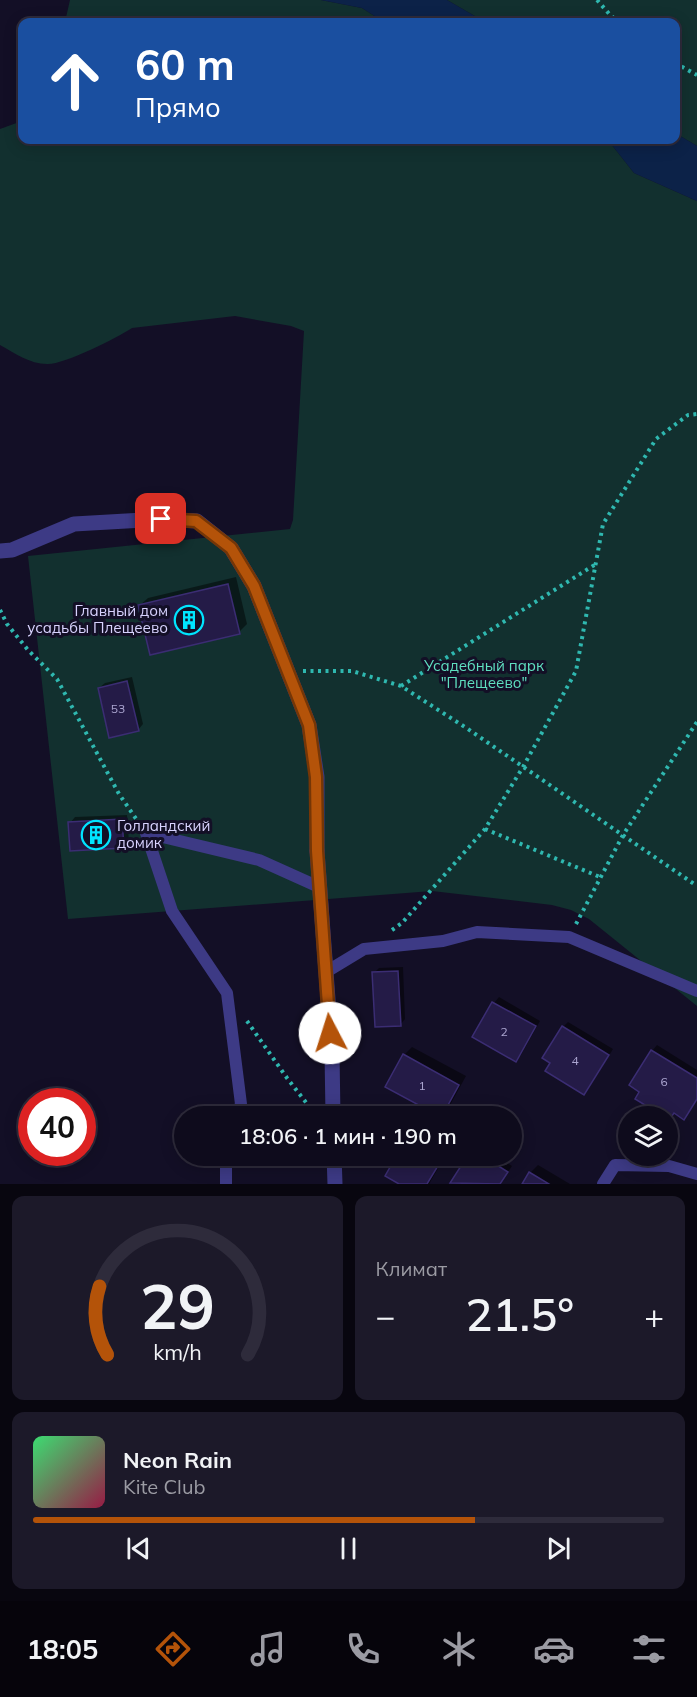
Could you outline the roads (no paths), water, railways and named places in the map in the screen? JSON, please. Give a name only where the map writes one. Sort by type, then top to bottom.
[{"type":"street","points":[[0,551],[12,550],[74,524],[161,519],[196,521],[231,548],[254,586],[309,725],[316,777],[317,851],[332,1053],[333,1106]]},
{"type":"street","points":[[334,1166],[335,1184]]},
{"type":"lane","points":[[240,1106],[227,993],[172,911],[146,833],[259,860],[319,887]]},
{"type":"lane","points":[[326,972],[364,949],[443,941],[477,932],[569,937],[697,991]]},
{"type":"lane","points":[[603,1184],[615,1165],[669,1166],[697,1174]]},
{"type":"lane","points":[[226,1166],[226,1184]]},
{"type":"water","points":[[321,0],[447,0],[478,18],[378,18],[362,8]]},
{"type":"water","points":[[680,136],[697,146],[697,201],[634,173],[611,144],[680,144]]},
{"type":"place","name":"Главный дом усадьбы Плещеево","points":[[189,620]]},
{"type":"place","name":"Голландский домик","points":[[96,835]]},
{"type":"park label","name":"Усадебный парк \"Плещеево\"","points":[[484,674]]}]
